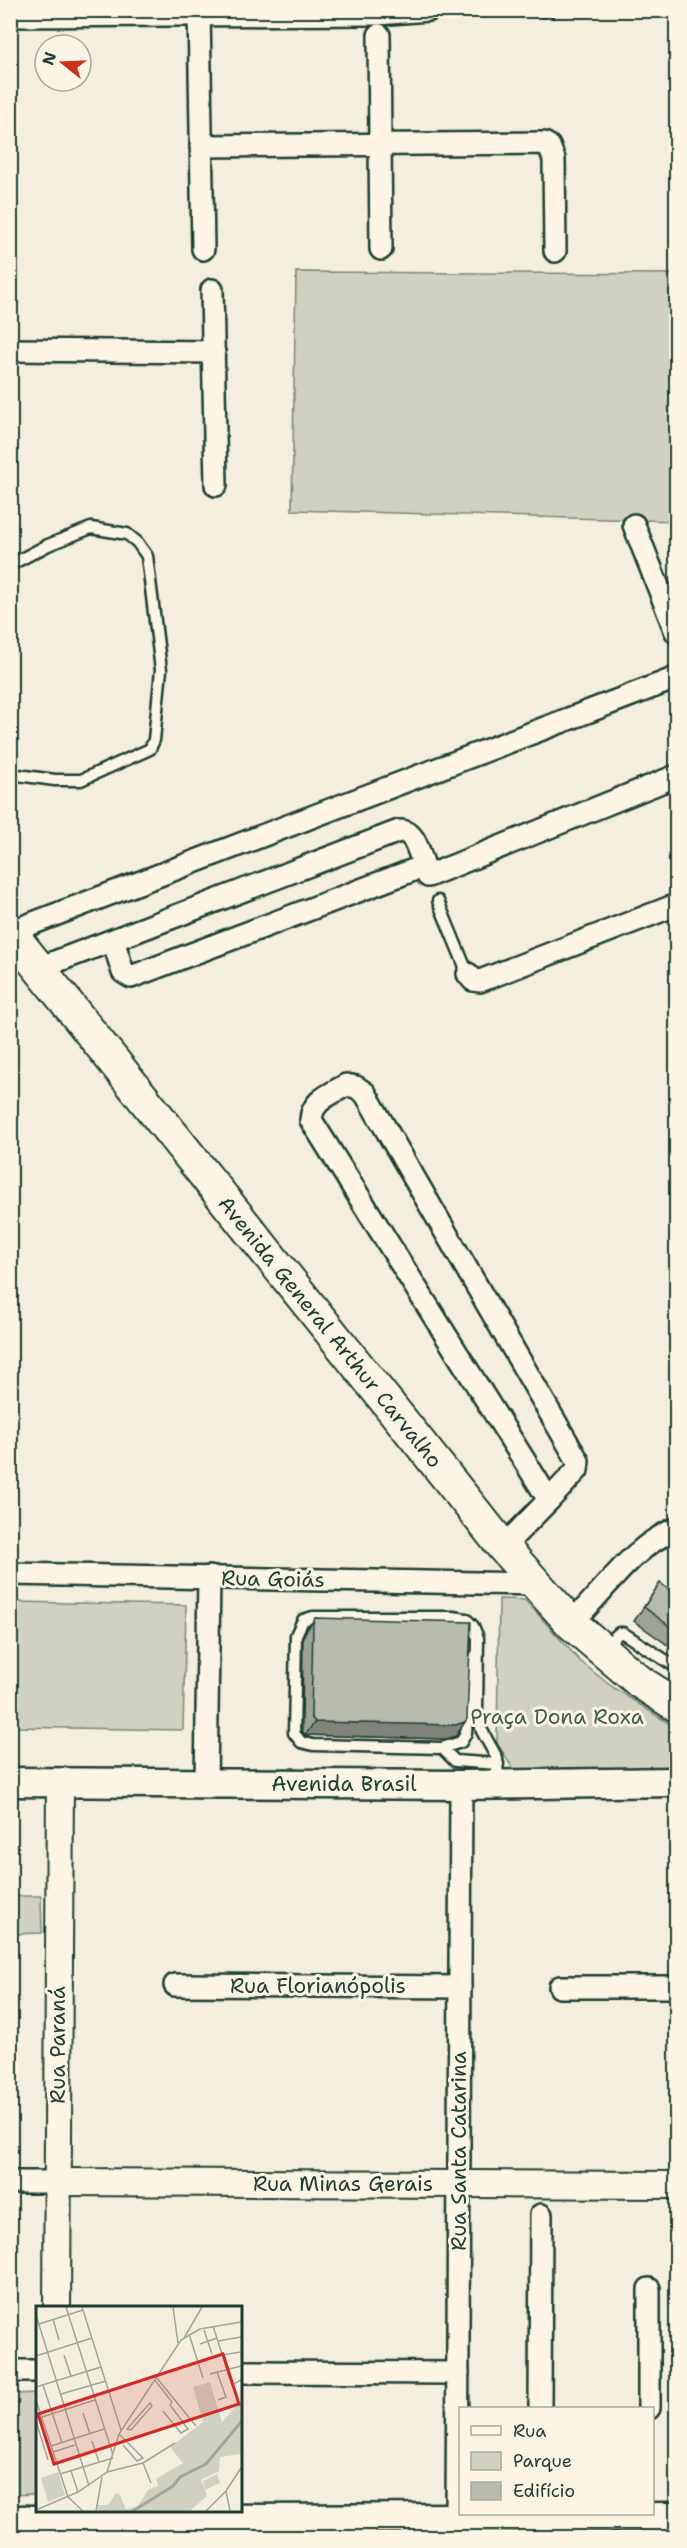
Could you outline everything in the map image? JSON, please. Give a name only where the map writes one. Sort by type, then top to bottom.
[{"type":"main road","name":"Avenida General Arthur Carvalho","points":[[10,932],[503,1547],[571,1623],[640,1682],[676,1705]]},
{"type":"main road","name":"Avenida Brasil","points":[[10,1782],[461,1785],[498,1774],[676,1782]]},
{"type":"main road","points":[[10,2520],[64,2522],[539,2516],[676,2517]]},
{"type":"street","points":[[10,16],[429,11]]},
{"type":"street","points":[[199,13],[203,249]]},
{"type":"street","points":[[379,35],[381,249]]},
{"type":"street","points":[[201,146],[535,142],[549,146],[554,159],[555,250]]},
{"type":"street","points":[[212,290],[216,485]]},
{"type":"street","points":[[10,350],[214,352]]},
{"type":"street","points":[[634,525],[676,633]]},
{"type":"street","points":[[10,932],[676,678]]},
{"type":"street","points":[[428,876],[676,776]]},
{"type":"street","points":[[39,968],[399,831],[411,834],[424,866],[131,977],[123,972],[113,940]]},
{"type":"street","points":[[468,974],[473,980],[480,981],[676,905]]},
{"type":"street","points":[[503,1547],[549,1500],[577,1470],[578,1461],[365,1093],[356,1087],[346,1085],[316,1103],[312,1110],[311,1120],[549,1500]]},
{"type":"street","points":[[571,1623],[638,1552],[661,1535],[676,1529]]},
{"type":"street","name":"Rua Goiás","points":[[10,1574],[536,1584]]},
{"type":"street","points":[[206,1783],[209,1578]]},
{"type":"street","name":"Rua Paraná","points":[[57,2306],[60,1782]]},
{"type":"street","name":"Rua Santa Catarina","points":[[457,2518],[461,1785]]},
{"type":"street","name":"Rua Florianópolis","points":[[175,1985],[460,1987]]},
{"type":"street","points":[[560,1987],[676,1987]]},
{"type":"street","name":"Rua Minas Gerais","points":[[10,2182],[676,2185]]},
{"type":"street","points":[[540,2407],[541,2215]]},
{"type":"street","points":[[648,2407],[649,2289]]},
{"type":"street","points":[[10,2371],[36,2371]]},
{"type":"street","points":[[242,2372],[458,2373]]},
{"type":"lane","points":[[10,565],[48,545],[91,528],[127,534],[147,556],[161,670],[154,740],[150,749],[81,780],[56,780],[10,774]]},
{"type":"lane","points":[[438,901],[468,974]]},
{"type":"lane","points":[[313,1617],[453,1617],[466,1619],[473,1626],[478,1638],[476,1655],[471,1676],[466,1733],[461,1742],[442,1748],[313,1745],[301,1742],[294,1733],[296,1647],[299,1624],[313,1617]]},
{"type":"lane","points":[[602,1649],[619,1633],[623,1633],[676,1667]]},
{"type":"lane","points":[[442,1748],[455,1761],[498,1774],[494,1751],[482,1731],[477,1712],[479,1689],[476,1655]]},
{"type":"path","points":[[429,11],[555,17]]},
{"type":"green space","points":[[296,272],[676,274],[676,521],[292,510]]},
{"type":"green space","name":"Praça Dona Roxa","points":[[499,1599],[525,1600],[580,1661],[611,1686],[676,1728],[676,1772],[517,1775],[497,1743]]},
{"type":"green space","points":[[11,1602],[186,1605],[183,1730],[11,1727]]},
{"type":"green space","points":[[10,1896],[41,1896],[42,1933],[11,1934]]},
{"type":"green space","points":[[36,2393],[36,2494],[11,2495],[11,2394]]},
{"type":"building","points":[[660,1583],[676,1595],[676,1631],[644,1607]]},
{"type":"building","points":[[315,1618],[471,1622],[467,1719],[465,1722],[455,1725],[315,1722],[311,1717]]}]
